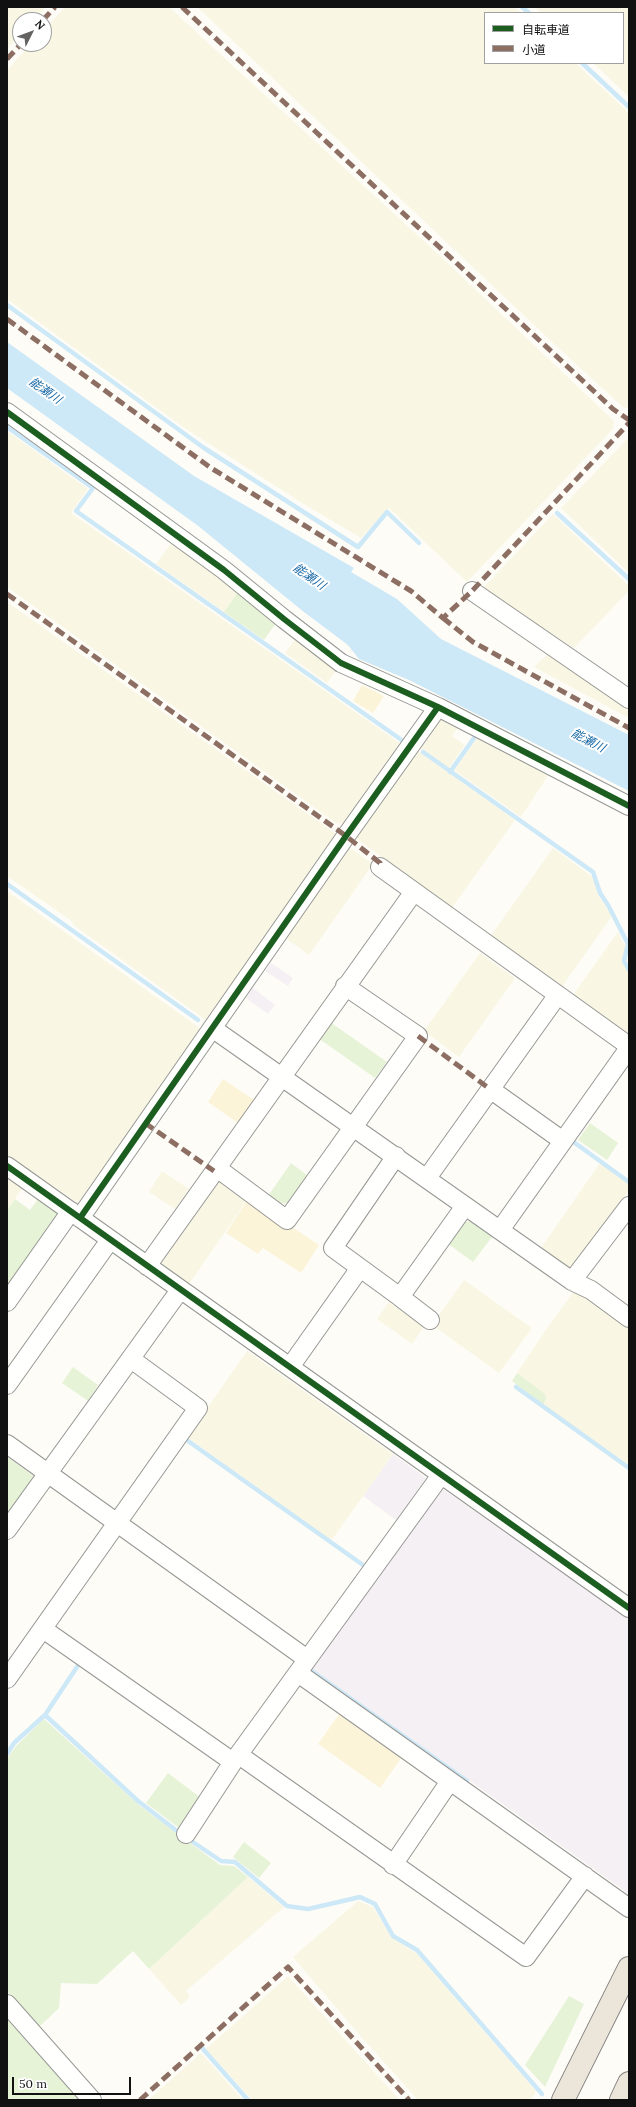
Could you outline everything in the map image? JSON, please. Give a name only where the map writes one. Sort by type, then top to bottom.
[{"type":"highway","points":[[563,2100],[629,1968]]},
{"type":"highway","points":[[621,2100],[629,2083]]},
{"type":"street","points":[[7,412],[224,570],[341,663],[438,707],[629,806]]},
{"type":"street","points":[[472,590],[629,699]]},
{"type":"street","points":[[7,1302],[75,1214],[212,1028],[438,707]]},
{"type":"street","points":[[380,867],[413,893],[629,1047],[500,1230]]},
{"type":"street","points":[[147,1266],[345,986],[413,893]]},
{"type":"street","points":[[217,1168],[287,1220],[353,1125],[418,1036],[345,986]]},
{"type":"street","points":[[426,1178],[557,996]]},
{"type":"street","points":[[212,1028],[353,1125],[572,1281],[591,1290],[629,1318]]},
{"type":"street","points":[[490,1089],[563,1141]]},
{"type":"street","points":[[396,1156],[333,1248],[430,1320]]},
{"type":"street","points":[[7,1166],[629,1608]]},
{"type":"street","points":[[400,1297],[465,1206]]},
{"type":"street","points":[[572,1281],[629,1206]]},
{"type":"street","points":[[7,1385],[110,1240]]},
{"type":"street","points":[[290,1367],[360,1268]]},
{"type":"street","points":[[7,1530],[180,1290]]},
{"type":"street","points":[[7,1679],[198,1408],[131,1359]]},
{"type":"street","points":[[7,1444],[118,1522],[450,1781],[629,1908]]},
{"type":"street","points":[[186,1834],[236,1758],[441,1475]]},
{"type":"street","points":[[43,1629],[236,1758],[526,1957],[585,1876]]},
{"type":"street","points":[[393,1865],[450,1781]]},
{"type":"street","points":[[7,2004],[92,2100]]},
{"type":"shaded area","points":[[7,7],[46,7],[41,12],[12,12],[12,44],[7,49]]},
{"type":"shaded area","points":[[65,7],[169,7],[438,254],[614,421],[613,429],[467,582],[389,508],[361,538],[302,503],[183,427],[7,299],[7,70],[24,52],[52,52],[52,21]]},
{"type":"shaded area","points":[[197,7],[514,7],[520,12],[484,12],[484,64],[577,64],[629,113],[629,407],[624,408]]},
{"type":"shaded area","points":[[534,7],[629,7],[629,97],[594,64],[624,64],[624,12],[540,12]]},
{"type":"shaded area","points":[[7,431],[88,489],[71,513],[404,746],[346,824],[336,823],[7,587]]},
{"type":"shaded area","points":[[629,437],[629,573],[561,508]]},
{"type":"shaded area","points":[[553,514],[629,586],[629,591],[574,648],[484,590],[484,587]]},
{"type":"shaded area","points":[[172,542],[238,592],[224,612],[156,564]]},
{"type":"shaded area","points":[[7,602],[339,836],[207,1021],[72,924],[73,922],[7,876]]},
{"type":"shaded area","points":[[295,639],[337,669],[327,683],[285,653]]},
{"type":"shaded area","points":[[549,653],[629,711],[627,717],[534,667]]},
{"type":"shaded area","points":[[439,717],[459,726],[452,736],[465,745],[449,768],[418,746]]},
{"type":"shaded area","points":[[479,736],[549,774],[521,817],[454,770]]},
{"type":"shaded area","points":[[418,751],[515,820],[451,909],[384,862],[383,858],[356,838]]},
{"type":"shaded area","points":[[347,846],[373,864],[309,955],[284,937]]},
{"type":"shaded area","points":[[553,848],[594,878],[598,895],[612,916],[561,988],[490,937]]},
{"type":"shaded area","points":[[7,891],[201,1029],[78,1203],[7,1155]]},
{"type":"shaded area","points":[[618,932],[623,943],[626,945],[622,961],[629,975],[629,1036],[573,995]]},
{"type":"shaded area","points":[[480,953],[515,978],[459,1057],[424,1031]]},
{"type":"shaded area","points":[[271,963],[293,978],[288,986],[265,971]]},
{"type":"shaded area","points":[[253,988],[275,1005],[268,1014],[246,998]]},
{"type":"shaded area","points":[[600,1163],[629,1184],[629,1191],[576,1267],[569,1268],[541,1248]]},
{"type":"shaded area","points":[[162,1171],[189,1189],[175,1209],[149,1192]]},
{"type":"shaded area","points":[[7,1176],[23,1187],[7,1210]]},
{"type":"shaded area","points":[[222,1180],[248,1199],[189,1284],[160,1263],[214,1181]]},
{"type":"shaded area","points":[[464,1280],[532,1328],[499,1373],[432,1325]]},
{"type":"shaded area","points":[[574,1291],[584,1294],[629,1327],[629,1465],[543,1405],[546,1399],[517,1373]]},
{"type":"shaded area","points":[[389,1302],[424,1327],[412,1344],[377,1319]]},
{"type":"shaded area","points":[[247,1351],[393,1454],[331,1541],[187,1437]]},
{"type":"shaded area","points":[[393,1454],[426,1478],[396,1520],[363,1496]]},
{"type":"shaded area","points":[[440,1487],[629,1619],[629,1894],[311,1668]]},
{"type":"shaded area","points":[[248,1877],[284,1907],[186,1991],[190,1997],[181,2005],[149,1969]]},
{"type":"shaded area","points":[[358,1901],[373,1907],[391,1937],[417,1954],[536,2091],[531,2100],[418,2100],[356,2031],[293,1957]]},
{"type":"shaded area","points":[[288,1976],[400,2100],[252,2100],[206,2049]]},
{"type":"shaded area","points":[[201,2053],[243,2100],[148,2100]]},
{"type":"green space","points":[[238,592],[276,623],[264,640],[224,612]]},
{"type":"green space","points":[[330,1022],[387,1062],[375,1078],[318,1038]]},
{"type":"green space","points":[[590,1123],[618,1143],[607,1160],[578,1140]]},
{"type":"green space","points":[[291,1163],[308,1176],[288,1203],[280,1204],[268,1196]]},
{"type":"green space","points":[[15,1199],[30,1210],[38,1199],[59,1214],[7,1291],[7,1210]]},
{"type":"green space","points":[[471,1221],[492,1237],[473,1262],[447,1243],[463,1222]]},
{"type":"green space","points":[[73,1367],[98,1385],[88,1401],[62,1383]]},
{"type":"green space","points":[[517,1373],[545,1394],[546,1399],[543,1405],[512,1381]]},
{"type":"green space","points":[[7,1457],[35,1477],[7,1516]]},
{"type":"green space","points":[[44,1719],[140,1806],[220,1865],[234,1866],[248,1877],[149,1969],[133,1951],[97,1984],[61,1983],[59,2008],[39,2027],[7,1991],[7,1759],[16,1746]]},
{"type":"green space","points":[[168,1773],[201,1798],[179,1828],[146,1803]]},
{"type":"green space","points":[[244,1842],[271,1863],[259,1878],[233,1857]]},
{"type":"green space","points":[[569,1996],[584,2004],[545,2087],[525,2065]]},
{"type":"green space","points":[[7,2019],[79,2100],[7,2100]]},
{"type":"sand","points":[[362,685],[384,696],[373,713],[353,701]]},
{"type":"sand","points":[[223,1079],[254,1100],[238,1123],[208,1102]]},
{"type":"sand","points":[[249,1198],[319,1245],[301,1273],[263,1248],[258,1254],[226,1233]]},
{"type":"sand","points":[[340,1713],[402,1757],[380,1788],[318,1744]]},
{"type":"water","name":"能瀬川","points":[[7,342],[194,476],[354,568],[351,572],[397,599],[441,639],[629,735],[629,791],[409,680],[359,659],[348,645],[304,612],[197,525],[7,388]]},
{"type":"waterway","points":[[522,7],[528,12]]},
{"type":"waterway","points":[[583,64],[629,107]]},
{"type":"waterway","points":[[7,305],[204,448],[358,547],[387,512],[419,543]]},
{"type":"waterway","points":[[7,427],[93,488],[76,511],[403,741]]},
{"type":"waterway","points":[[557,513],[629,579]]},
{"type":"waterway","points":[[450,772],[474,738]]},
{"type":"waterway","points":[[423,752],[593,872],[600,893],[608,905],[628,944],[624,961],[629,970]]},
{"type":"waterway","points":[[7,884],[198,1020]]},
{"type":"waterway","points":[[575,1143],[629,1182]]},
{"type":"waterway","points":[[516,1387],[629,1468]]},
{"type":"waterway","points":[[188,1441],[363,1565]]},
{"type":"waterway","points":[[45,1715],[79,1664]]},
{"type":"waterway","points":[[309,1669],[467,1781]]},
{"type":"waterway","points":[[7,1754],[14,1743],[45,1715],[138,1801],[181,1834]]},
{"type":"waterway","points":[[187,1838],[221,1861],[235,1862],[287,1906],[308,1909],[360,1897],[375,1904],[393,1936],[417,1950],[542,2094]]},
{"type":"waterway","points":[[203,2049],[248,2100]]},
{"type":"marked path","points":[[50,12],[55,7]]},
{"type":"marked path","points":[[182,7],[613,409],[629,420]]},
{"type":"marked path","points":[[7,59],[14,52]]},
{"type":"marked path","points":[[7,319],[211,468],[411,591],[443,618],[472,591],[629,423]]},
{"type":"marked path","points":[[7,594],[346,836],[380,863],[380,867]]},
{"type":"marked path","points":[[443,618],[473,642],[629,728]]},
{"type":"marked path","points":[[418,1036],[490,1089]]},
{"type":"marked path","points":[[145,1123],[214,1171]]},
{"type":"marked path","points":[[140,2100],[288,1967],[409,2100]]},
{"type":"cycle path","points":[[7,412],[224,570],[341,663],[438,707],[629,806]]},
{"type":"cycle path","points":[[80,1218],[346,836],[438,707]]},
{"type":"cycle path","points":[[7,1166],[629,1608]]}]
